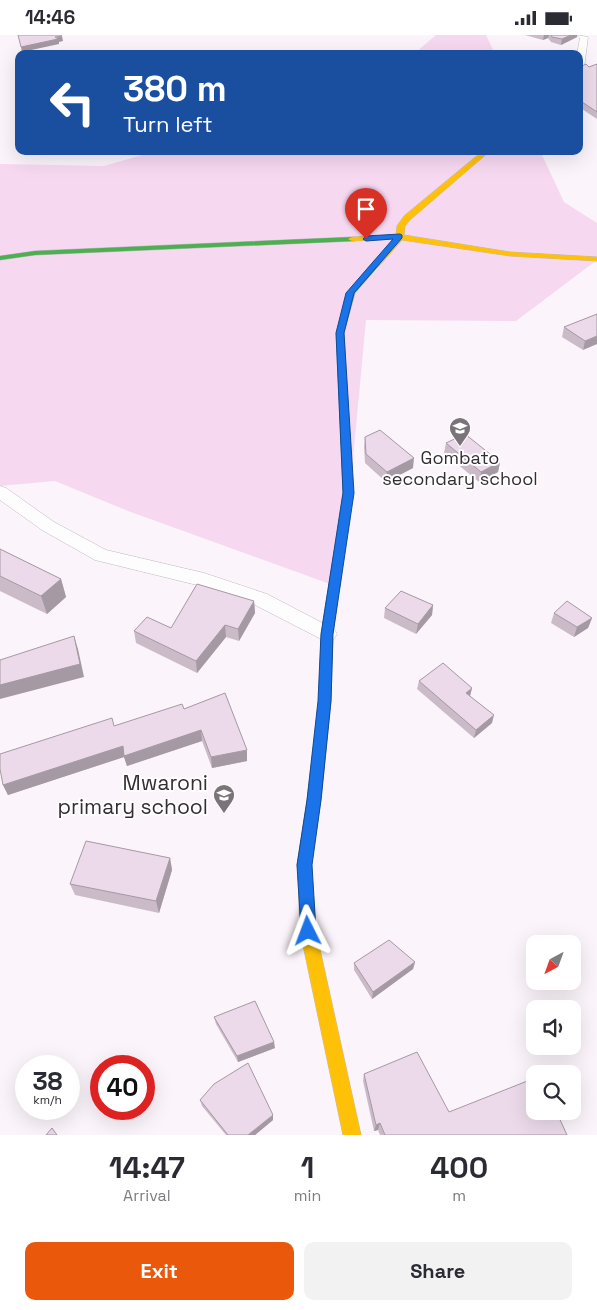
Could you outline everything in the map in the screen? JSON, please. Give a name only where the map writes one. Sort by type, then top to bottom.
[{"type":"street","points":[[581,35],[584,37],[582,50]]},
{"type":"street","points":[[352,1135],[308,931],[304,865],[314,800],[324,710],[327,634],[348,493],[340,333],[350,293],[400,237],[401,226],[407,218],[482,155]]},
{"type":"street","points":[[0,258],[35,253],[400,237],[510,254],[597,259]]},
{"type":"street","points":[[0,492],[48,526],[102,555],[204,580],[260,599],[327,634]]},
{"type":"shaded area","points":[[436,35],[486,35],[493,50],[419,50]]},
{"type":"shaded area","points":[[142,155],[542,155],[564,202],[597,223],[597,260],[516,321],[366,320],[341,588],[128,511],[55,481],[0,486],[0,164],[104,166]]},
{"type":"building","points":[[18,35],[62,36],[55,37],[58,39],[21,47]]},
{"type":"building","points":[[551,35],[571,35],[562,39],[552,37]]},
{"type":"building","points":[[586,64],[589,67],[597,64],[597,112],[583,103],[583,66]]},
{"type":"building","points":[[597,314],[597,336],[585,341],[564,327]]},
{"type":"building","points":[[380,430],[414,458],[387,472],[366,454],[365,437]]},
{"type":"building","points":[[465,434],[500,462],[481,472],[446,443]]},
{"type":"building","points":[[0,549],[61,579],[41,596],[0,576]]},
{"type":"building","points":[[197,584],[254,601],[238,629],[225,625],[196,661],[134,631],[147,617],[171,628]]},
{"type":"building","points":[[401,591],[433,605],[418,624],[385,608]]},
{"type":"building","points":[[567,601],[592,618],[577,627],[554,613]]},
{"type":"building","points":[[74,636],[80,664],[0,685],[0,660]]},
{"type":"building","points":[[443,663],[472,688],[466,693],[494,715],[476,730],[419,681]]},
{"type":"building","points":[[225,693],[247,750],[211,757],[201,730],[124,756],[123,746],[3,785],[0,754],[112,718],[114,726],[182,704],[184,709]]},
{"type":"building","points":[[86,841],[170,858],[156,901],[70,884]]},
{"type":"building","points":[[389,940],[415,962],[373,992],[354,963]]},
{"type":"building","points":[[255,1001],[274,1042],[237,1056],[214,1017]]},
{"type":"building","points":[[417,1052],[449,1112],[526,1082],[526,1120],[560,1120],[567,1135],[385,1135],[380,1123],[376,1125],[364,1074]]},
{"type":"building","points":[[248,1063],[273,1115],[248,1135],[228,1135],[200,1100],[214,1084]]},
{"type":"building","points":[[52,1128],[57,1135],[46,1135]]},
{"type":"traffic: fast","points":[[0,258],[35,253],[352,239]]},
{"type":"traffic: fast","points":[[338,559],[348,492],[340,333],[351,293],[378,262]]},
{"type":"traffic: slow","points":[[352,239],[400,237],[401,226],[407,218],[482,155]]},
{"type":"traffic: slow","points":[[378,262],[400,237],[510,254],[597,259]]},
{"type":"traffic: slow","points":[[305,876],[308,931],[352,1135]]},
{"type":"traffic: jam","points":[[305,876],[304,865],[314,800],[325,701],[327,634],[338,559]]},
{"type":"place","name":"Gombato secondary school","points":[[460,447]]},
{"type":"place","name":"Mwaroni primary school","points":[[224,814]]},
{"type":"route","points":[[308,931],[304,865],[314,800],[324,701],[327,634],[348,493],[340,333],[350,293],[400,237],[366,239]]}]
